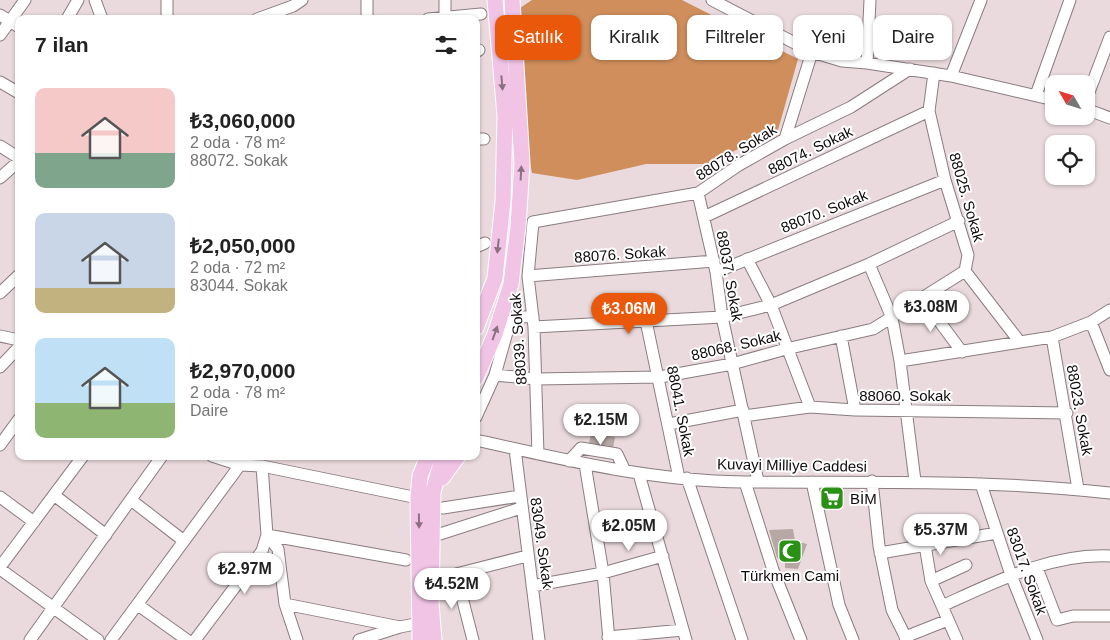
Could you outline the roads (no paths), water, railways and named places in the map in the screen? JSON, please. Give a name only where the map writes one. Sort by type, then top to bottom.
[{"type":"main road","points":[[480,317],[495,278],[503,201],[505,116],[495,0]]},
{"type":"main road","points":[[480,369],[495,334],[511,284],[518,227],[522,163],[512,0]]},
{"type":"main road","points":[[417,460],[420,476],[418,498],[420,640]]},
{"type":"main road","points":[[420,476],[426,460]]},
{"type":"main road","points":[[434,640],[431,603],[433,492],[442,460]]},
{"type":"main road","points":[[433,492],[455,460]]},
{"type":"street","points":[[0,35],[25,0]]},
{"type":"street","points":[[69,15],[78,0]]},
{"type":"street","points":[[95,0],[101,15]]},
{"type":"street","points":[[167,0],[167,15]]},
{"type":"street","points":[[366,15],[367,0]]},
{"type":"street","points":[[445,0],[445,15]]},
{"type":"street","points":[[712,0],[793,42]]},
{"type":"street","points":[[867,62],[870,0]]},
{"type":"street","points":[[951,76],[981,0]]},
{"type":"street","points":[[1036,95],[1070,0]]},
{"type":"street","points":[[267,15],[297,3]]},
{"type":"street","points":[[463,15],[481,14]]},
{"type":"street","points":[[1095,76],[1110,37]]},
{"type":"street","points":[[785,139],[810,60]]},
{"type":"street","points":[[839,60],[867,62],[951,76],[1045,98]]},
{"type":"street","name":"88078. Sokak","points":[[533,222],[698,193],[739,165],[785,139],[851,107],[910,69]]},
{"type":"street","name":"88025. Sokak","points":[[934,73],[929,111],[945,180],[968,255],[965,271]]},
{"type":"street","points":[[0,82],[15,91]]},
{"type":"street","name":"88074. Sokak","points":[[704,217],[929,111]]},
{"type":"street","points":[[1095,113],[1110,118]]},
{"type":"street","points":[[0,146],[15,157]]},
{"type":"street","points":[[0,178],[15,164]]},
{"type":"street","name":"88070. Sokak","points":[[715,267],[747,259],[945,180]]},
{"type":"street","name":"88037. Sokak","points":[[698,193],[715,267],[722,317],[758,481]]},
{"type":"street","points":[[480,407],[495,375],[512,318],[534,322],[646,321],[722,317],[771,305],[869,264],[959,221]]},
{"type":"street","name":"88039. Sokak","points":[[533,222],[528,276],[534,322],[538,454]]},
{"type":"street","points":[[747,259],[771,305],[786,349],[810,407]]},
{"type":"street","points":[[869,264],[892,318],[907,410],[915,481]]},
{"type":"street","name":"88076. Sokak","points":[[528,276],[715,267]]},
{"type":"street","points":[[965,271],[1019,341]]},
{"type":"street","name":"88068. Sokak","points":[[495,375],[536,379],[660,376],[732,364],[786,349],[873,329],[965,271]]},
{"type":"street","points":[[0,293],[15,279]]},
{"type":"street","points":[[922,298],[962,352]]},
{"type":"street","points":[[900,361],[1052,337],[1091,322],[1110,310]]},
{"type":"street","name":"88041. Sokak","points":[[646,321],[683,478],[742,640]]},
{"type":"street","points":[[1091,322],[1110,370]]},
{"type":"street","points":[[0,336],[15,339]]},
{"type":"street","points":[[842,336],[855,410]]},
{"type":"street","name":"88023. Sokak","points":[[1052,337],[1067,413],[1078,489]]},
{"type":"street","points":[[0,367],[15,351]]},
{"type":"street","name":"88060. Sokak","points":[[669,424],[744,413],[810,407],[855,410],[1067,413]]},
{"type":"street","points":[[0,445],[15,424]]},
{"type":"street","name":"Kuvayi Milliye Caddesi","points":[[480,441],[638,474],[683,478],[745,482],[915,481],[1078,489],[1110,493]]},
{"type":"street","points":[[569,461],[581,448],[617,454],[625,471]]},
{"type":"street","name":"83049. Sokak","points":[[515,449],[539,640]]},
{"type":"street","points":[[80,460],[0,568],[98,640]]},
{"type":"street","points":[[30,640],[159,460]]},
{"type":"street","points":[[110,640],[184,541],[237,461],[418,498]]},
{"type":"street","points":[[585,464],[603,573],[608,638],[684,635],[663,556],[638,474]]},
{"type":"street","points":[[195,640],[262,551],[267,535],[262,466]]},
{"type":"street","points":[[872,481],[880,553],[892,610],[906,638],[948,620]]},
{"type":"street","points":[[745,482],[773,570],[801,640]]},
{"type":"street","points":[[812,482],[839,605],[853,640]]},
{"type":"street","name":"83017. Sokak","points":[[981,484],[1011,575],[1037,640]]},
{"type":"street","points":[[54,496],[106,535]]},
{"type":"street","points":[[0,497],[34,522]]},
{"type":"street","points":[[131,500],[184,541]]},
{"type":"street","points":[[442,508],[521,502]]},
{"type":"street","points":[[440,534],[521,502]]},
{"type":"street","points":[[880,553],[997,533]]},
{"type":"street","points":[[267,535],[406,560]]},
{"type":"street","points":[[267,535],[278,549],[285,604],[296,640]]},
{"type":"street","points":[[925,545],[932,581],[957,640]]},
{"type":"street","points":[[942,606],[1011,575],[1074,557],[1090,555],[1110,556]]},
{"type":"street","points":[[473,640],[456,574],[527,556]]},
{"type":"street","points":[[532,586],[603,573],[663,556]]},
{"type":"street","points":[[932,581],[966,565]]},
{"type":"street","points":[[1037,568],[1057,620],[1073,616],[1110,616]]},
{"type":"street","points":[[285,604],[400,627]]},
{"type":"street","points":[[138,605],[187,640]]},
{"type":"street","points":[[359,640],[400,627],[420,624]]},
{"type":"place","name":"BİM","points":[[832,498]]},
{"type":"place","name":"Türkmen Cami","points":[[790,551]]}]
